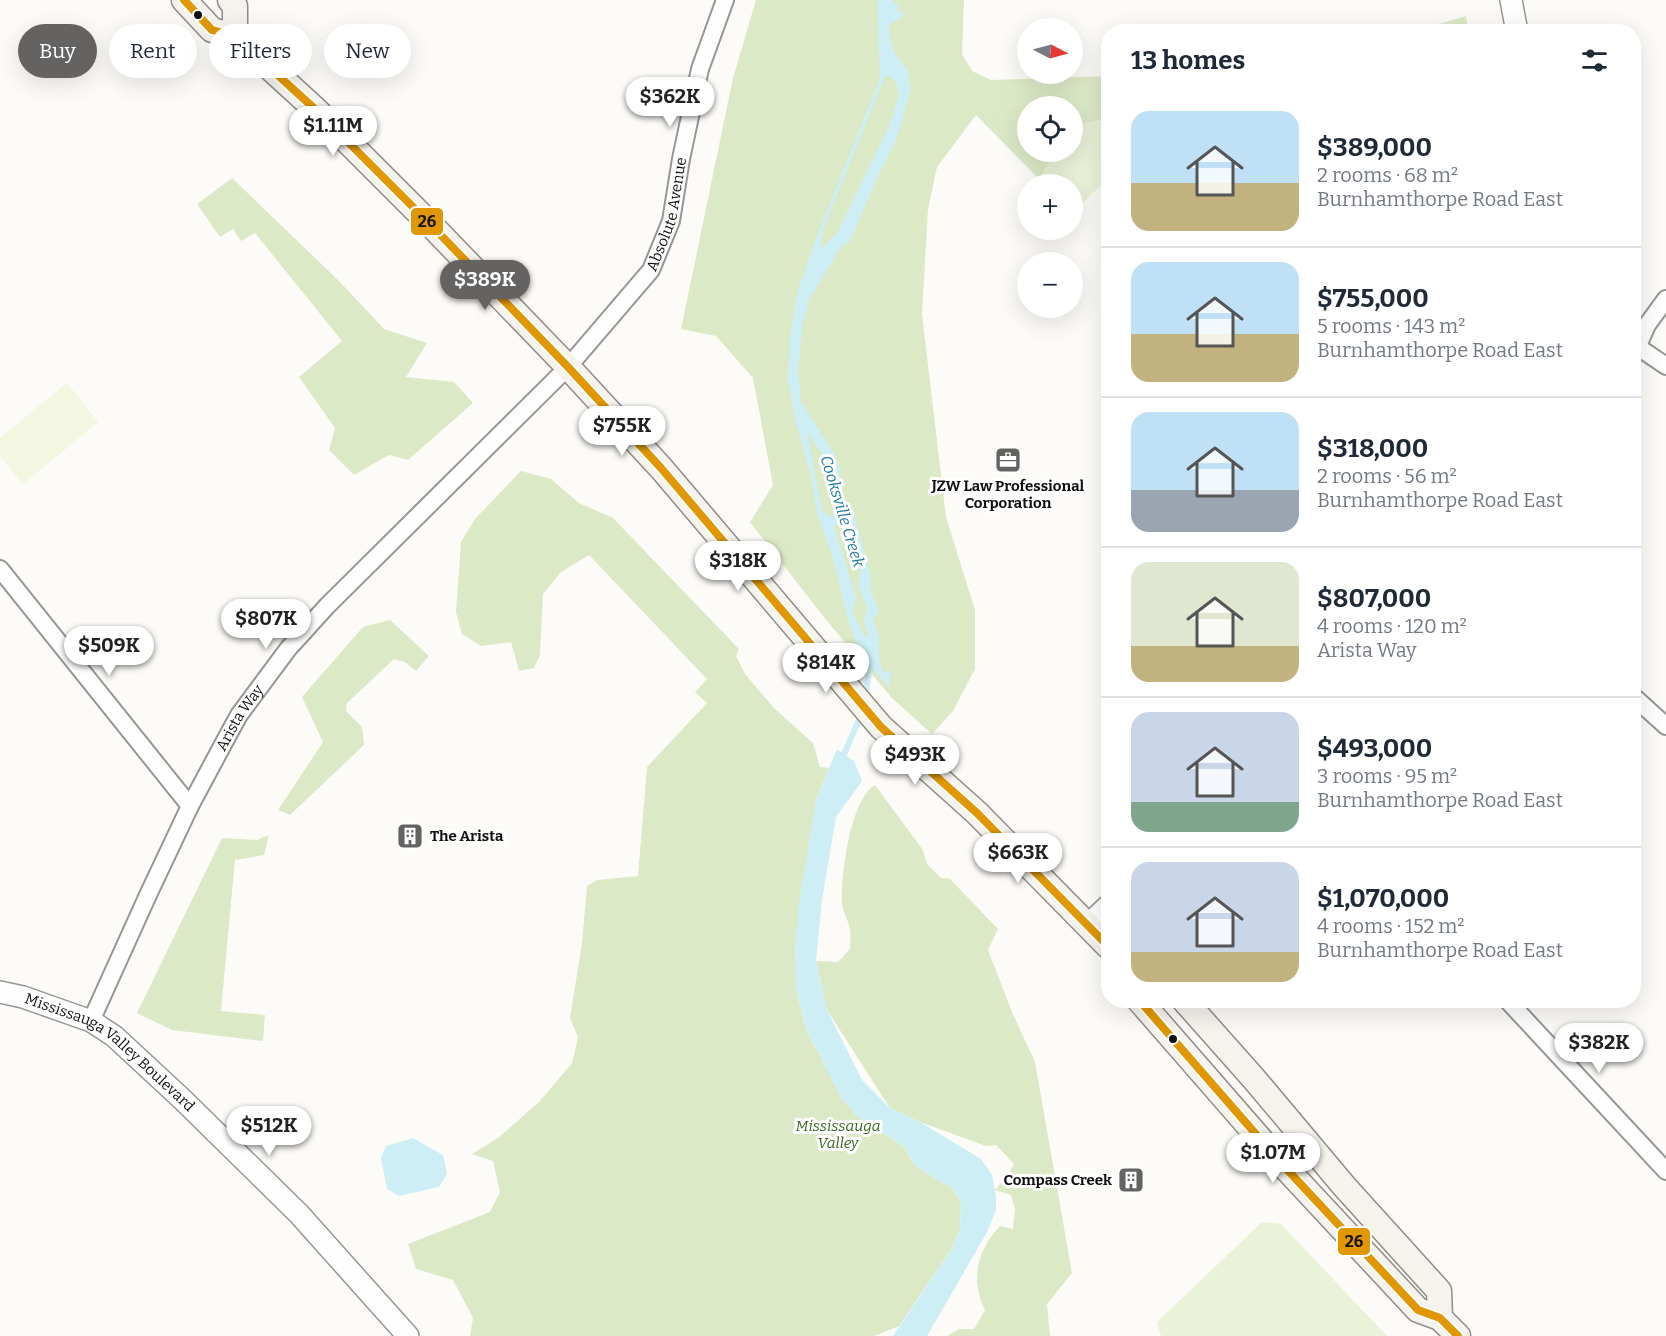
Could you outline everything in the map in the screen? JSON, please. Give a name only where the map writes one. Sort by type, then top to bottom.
[{"type":"main road","points":[[184,0],[209,27]]},
{"type":"main road","points":[[230,0],[235,6],[235,24]]},
{"type":"main road","points":[[281,78],[316,110],[568,367],[661,468],[881,727],[977,813],[1101,939]]},
{"type":"main road","points":[[1146,1008],[1281,1163],[1418,1310],[1440,1318],[1458,1336]]},
{"type":"main road","points":[[1191,1008],[1344,1186],[1438,1291],[1440,1318]]},
{"type":"street","name":"Absolute Avenue","points":[[568,367],[651,270],[671,220],[700,69],[725,0]]},
{"type":"street","points":[[1510,0],[1515,24]]},
{"type":"street","points":[[1641,339],[1647,325],[1666,299]]},
{"type":"street","points":[[1641,354],[1666,366]]},
{"type":"street","name":"Arista Way","points":[[91,1021],[190,806],[240,715],[288,649],[327,606],[568,367]]},
{"type":"street","points":[[0,569],[190,806]]},
{"type":"street","points":[[1641,703],[1666,726]]},
{"type":"street","points":[[1088,925],[1101,913]]},
{"type":"street","name":"Mississauga Valley Boulevard","points":[[0,992],[23,997],[91,1021],[114,1036],[174,1091],[299,1214],[408,1336]]},
{"type":"street","points":[[1514,1008],[1666,1171]]},
{"type":"green space","points":[[756,0],[964,0],[962,54],[972,71],[991,80],[1017,79],[1017,84],[1083,84],[1083,77],[1101,76],[1101,120],[1083,124],[1083,96],[1017,96],[1017,157],[976,115],[937,167],[928,209],[922,314],[946,517],[975,610],[975,669],[953,711],[932,734],[892,698],[827,621],[750,522],[773,485],[753,378],[716,336],[681,329],[733,78]]},
{"type":"green space","points":[[1466,16],[1467,24],[1439,24]]},
{"type":"green space","points":[[1101,121],[1101,185],[1083,203],[1083,174],[1042,174],[1050,162],[1083,162],[1083,124]]},
{"type":"green space","points":[[1022,162],[1050,162],[1042,174],[1034,174]]},
{"type":"green space","points":[[232,178],[339,281],[384,329],[427,343],[406,377],[454,382],[473,403],[408,460],[389,455],[354,475],[329,450],[335,428],[299,377],[342,341],[255,233],[241,241],[233,229],[220,237],[197,204]]},
{"type":"green space","points":[[67,383],[98,422],[23,484],[0,456],[0,438]]},
{"type":"green space","name":"Mississauga Valley","points":[[521,471],[551,479],[579,503],[613,518],[739,649],[736,656],[745,674],[774,708],[813,743],[820,767],[829,768],[816,800],[797,992],[806,1029],[842,1099],[857,1116],[905,1147],[914,1165],[953,1189],[961,1203],[960,1229],[951,1250],[899,1326],[874,1336],[470,1336],[473,1318],[453,1280],[416,1269],[408,1244],[490,1212],[500,1192],[493,1161],[472,1154],[498,1138],[539,1102],[572,1063],[578,1037],[570,1018],[582,943],[587,886],[597,880],[638,876],[647,767],[707,703],[695,692],[707,679],[589,555],[561,572],[543,594],[540,655],[534,668],[519,671],[511,642],[481,646],[462,634],[456,612],[461,542],[475,519]]},
{"type":"green space","points":[[390,620],[429,656],[416,671],[405,662],[394,659],[347,703],[346,711],[362,727],[364,745],[290,815],[278,810],[323,742],[302,697],[363,627]]},
{"type":"green space","points":[[875,785],[923,850],[927,864],[941,878],[950,879],[998,929],[988,950],[1012,1012],[1035,1062],[1072,1273],[1047,1304],[1050,1336],[947,1336],[959,1329],[974,1329],[985,1310],[978,1288],[978,1266],[986,1245],[1000,1226],[1013,1229],[1015,1209],[1011,1195],[995,1190],[1014,1164],[996,1145],[986,1146],[920,1122],[890,1108],[827,1010],[816,961],[838,962],[850,949],[850,930],[842,903],[845,857],[859,806],[866,793]]},
{"type":"green space","points":[[269,835],[264,855],[235,860],[221,1011],[265,1015],[263,1041],[172,1030],[137,1013],[222,838],[257,840]]},
{"type":"green space","points":[[1262,1222],[1281,1224],[1387,1336],[1161,1336],[1157,1322]]},
{"type":"water","points":[[877,0],[893,0],[894,4],[898,4],[898,9],[904,16],[889,25],[889,34],[894,52],[908,71],[910,91],[897,138],[849,243],[841,246],[809,300],[802,327],[798,370],[801,402],[833,452],[840,469],[843,497],[852,507],[871,577],[870,588],[879,612],[873,619],[879,636],[880,662],[884,672],[891,671],[889,687],[860,654],[847,617],[836,568],[816,509],[811,475],[796,423],[788,382],[790,337],[798,290],[820,228],[880,79]],"holes":[[[887,75],[896,81],[899,94],[891,122],[837,233],[820,250],[823,229]],[[807,432],[822,454],[832,503],[839,510],[831,517],[822,511]],[[843,520],[860,573],[859,588],[867,608],[864,621],[868,633],[866,639],[852,611],[856,598],[834,527]]]},
{"type":"water","points":[[837,749],[854,761],[862,781],[836,817],[822,900],[816,961],[827,1010],[862,1080],[890,1108],[920,1122],[981,1159],[992,1175],[996,1196],[996,1210],[986,1234],[927,1336],[893,1336],[951,1250],[960,1229],[961,1203],[953,1189],[914,1165],[905,1147],[857,1116],[842,1099],[806,1029],[796,987],[795,949],[799,903],[816,800]]},
{"type":"water","points":[[413,1138],[443,1155],[447,1174],[439,1187],[399,1196],[387,1189],[381,1158],[386,1146]]},
{"type":"waterway","name":"Cooksville Creek","points":[[865,697],[871,660]]},
{"type":"waterway","name":"Cooksville Creek","points":[[841,761],[862,713]]},
{"type":"transit line","name":"26","points":[[184,0],[212,30],[235,36],[316,110],[433,227],[568,367],[661,468],[881,727],[977,813],[1101,939]]},
{"type":"transit line","name":"26","points":[[1146,1008],[1281,1163],[1418,1310],[1440,1318],[1458,1336]]},
{"type":"place","name":"JZW Law Professional Corporation","points":[[1008,460]]},
{"type":"place","name":"The Arista","points":[[410,836]]},
{"type":"place","name":"Compass Creek","points":[[1131,1180]]}]
